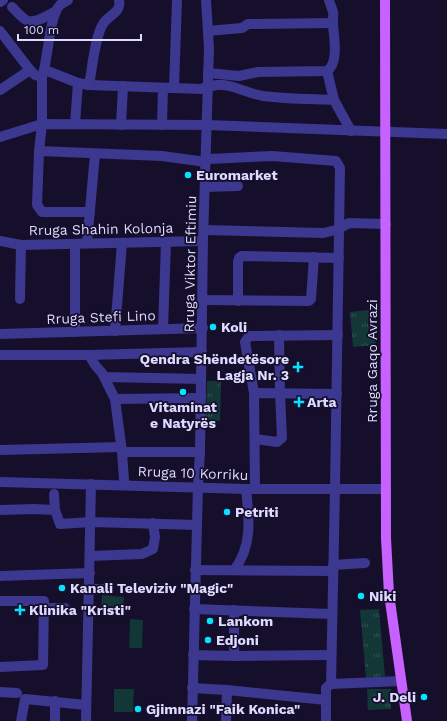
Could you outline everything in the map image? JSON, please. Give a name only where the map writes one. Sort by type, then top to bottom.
[{"type":"main road","name":"Rruga Gaqo Avrazi","points":[[385,0],[387,566],[389,594],[407,721]]},
{"type":"street","points":[[68,0],[56,11],[44,73],[37,205],[42,212],[90,212]]},
{"type":"street","points":[[89,85],[99,32],[103,23],[118,10],[120,4],[119,0]]},
{"type":"street","points":[[174,88],[177,0]]},
{"type":"street","name":"Rruga Viktor Eftimiu","points":[[192,721],[196,525],[200,452],[203,328],[203,241],[207,125],[208,31],[206,0]]},
{"type":"street","points":[[208,73],[239,76],[258,72],[327,72],[333,64],[335,43],[332,23],[333,14],[329,0]]},
{"type":"street","points":[[12,7],[26,20],[30,21],[35,21],[56,11]]},
{"type":"street","points":[[208,31],[242,28],[248,24],[332,23]]},
{"type":"street","points":[[0,31],[35,75],[44,73],[89,85],[201,89],[215,84],[233,86],[263,96],[334,100]]},
{"type":"street","points":[[0,90],[30,70]]},
{"type":"street","points":[[327,72],[334,100],[351,130]]},
{"type":"street","points":[[75,124],[78,83]]},
{"type":"street","points":[[121,125],[123,86]]},
{"type":"street","points":[[162,125],[163,88]]},
{"type":"street","points":[[0,137],[42,124],[207,125],[447,134]]},
{"type":"street","points":[[39,151],[162,156],[206,162],[209,159],[272,156],[336,161],[340,168],[331,684]]},
{"type":"street","points":[[87,243],[95,154]]},
{"type":"street","points":[[205,186],[238,186]]},
{"type":"street","points":[[204,230],[323,233],[336,230],[339,227],[349,223],[386,224]]},
{"type":"street","name":"Rruga Shahin Kolonja","points":[[0,241],[21,245],[203,241]]},
{"type":"street","points":[[163,329],[166,242]]},
{"type":"street","points":[[115,331],[122,243]]},
{"type":"street","points":[[75,244],[75,332]]},
{"type":"street","points":[[20,299],[21,245]]},
{"type":"street","points":[[238,301],[238,262],[239,258],[242,256],[339,258]]},
{"type":"street","points":[[203,300],[309,301],[311,299],[314,257]]},
{"type":"street","name":"Rruga Stefi Lino","points":[[0,334],[203,328]]},
{"type":"street","points":[[234,570],[241,561],[249,535],[255,439],[254,393],[245,342],[246,338],[254,335],[338,335]]},
{"type":"street","points":[[255,439],[277,442],[282,438],[279,335]]},
{"type":"street","points":[[0,355],[89,355],[202,352]]},
{"type":"street","points":[[89,355],[105,377],[115,399],[125,485]]},
{"type":"street","points":[[105,377],[201,379]]},
{"type":"street","points":[[254,393],[337,394]]},
{"type":"street","points":[[115,399],[201,398]]},
{"type":"street","points":[[0,450],[122,449],[200,452]]},
{"type":"street","name":"Rruga 10 Korriku","points":[[0,482],[198,486],[251,489],[386,489]]},
{"type":"street","points":[[86,721],[91,484]]},
{"type":"street","points":[[54,494],[55,510],[60,524],[91,522],[196,525]]},
{"type":"street","points":[[0,510],[55,510]]},
{"type":"street","points":[[90,556],[142,554],[153,549],[153,523]]},
{"type":"street","points":[[195,570],[333,568],[365,563]]},
{"type":"street","points":[[0,576],[90,573]]},
{"type":"street","points":[[89,590],[109,589]]},
{"type":"street","points":[[0,602],[44,601],[44,665],[0,667]]},
{"type":"street","points":[[44,608],[65,608]]},
{"type":"street","points":[[194,609],[332,614]]},
{"type":"street","points":[[234,610],[234,656]]},
{"type":"street","points":[[193,655],[331,655]]},
{"type":"street","points":[[326,721],[326,688],[331,684],[401,681]]},
{"type":"street","points":[[192,688],[326,700]]},
{"type":"street","points":[[226,721],[227,690]]},
{"type":"street","points":[[0,692],[17,693]]},
{"type":"street","points":[[21,721],[26,699],[86,705]]},
{"type":"street","points":[[55,701],[55,721]]},
{"type":"green space","points":[[370,310],[376,345],[353,347],[350,312]]},
{"type":"green space","points":[[207,381],[221,381],[220,421],[206,420]]},
{"type":"green space","points":[[102,595],[124,597],[123,612],[101,610]]},
{"type":"green space","points":[[379,609],[385,676],[366,678],[360,610]]},
{"type":"green space","points":[[130,619],[143,620],[142,648],[129,648]]},
{"type":"green space","points":[[114,689],[134,689],[133,712],[114,712]]},
{"type":"green space","points":[[367,689],[391,689],[391,709],[368,710]]},
{"type":"place","name":"Euromarket","points":[[188,175]]},
{"type":"place","name":"Koli","points":[[213,327]]},
{"type":"place","name":"Qendra Shëndetësore Lagja Nr. 3","points":[[298,367]]},
{"type":"place","name":"Vitaminat e Natyrës","points":[[183,392]]},
{"type":"place","name":"Arta","points":[[299,402]]},
{"type":"place","name":"Petriti","points":[[227,512]]},
{"type":"place","name":"Kanali Televiziv \"Magic\"","points":[[62,588]]},
{"type":"place","name":"Niki","points":[[361,596]]},
{"type":"place","name":"Klinika \"Kristi\"","points":[[20,610]]},
{"type":"place","name":"Lankom","points":[[210,621]]},
{"type":"place","name":"Edjoni","points":[[208,640]]},
{"type":"place","name":"J. Deli","points":[[424,697]]},
{"type":"place","name":"Gjimnazi \"Faik Konica\"","points":[[138,709]]}]
